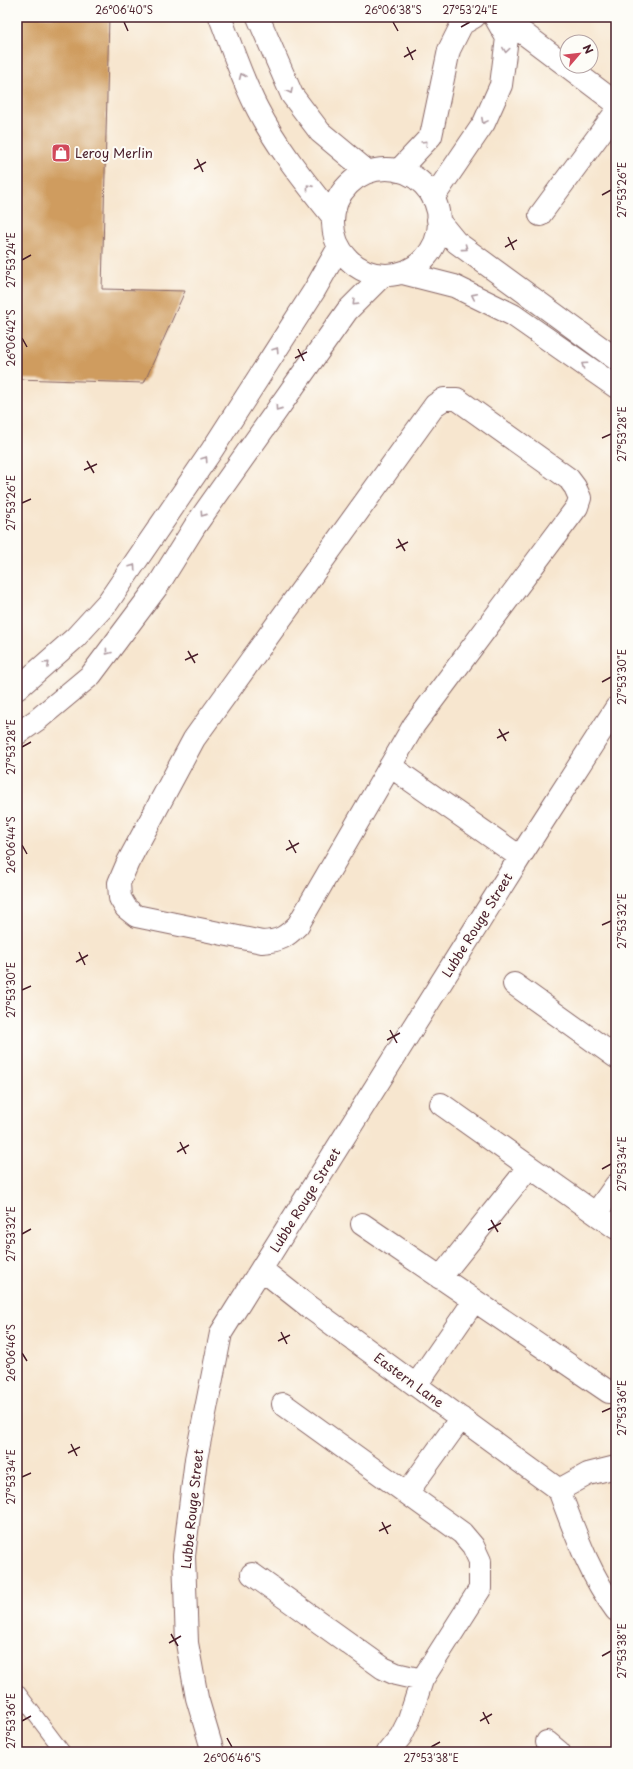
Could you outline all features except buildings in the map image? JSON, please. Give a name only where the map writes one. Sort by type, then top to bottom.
[{"type":"street","points":[[220,17],[242,76],[258,111],[294,169],[333,217]]},
{"type":"street","points":[[258,17],[292,95],[320,132],[368,172]]},
{"type":"street","points":[[398,171],[432,136],[449,50],[462,24],[474,17]]},
{"type":"street","points":[[433,198],[484,123],[501,85],[507,38],[495,17]]},
{"type":"street","points":[[502,17],[616,103]]},
{"type":"street","points":[[540,215],[616,112]]},
{"type":"street","points":[[17,734],[38,720],[91,675],[157,587],[195,526],[346,311],[393,274],[416,266],[428,256],[435,242],[438,228],[438,212],[433,198],[424,186],[412,176],[398,171],[383,169],[368,172],[355,179],[344,189],[337,202],[333,217],[334,232],[339,247],[347,259],[359,268],[373,274],[393,274],[454,286],[513,315],[616,387]]},
{"type":"street","points":[[438,220],[456,242],[616,359]]},
{"type":"street","points":[[17,689],[75,638],[108,602],[212,450],[314,291],[339,247]]},
{"type":"street","points":[[444,399],[457,399],[569,479],[580,498],[577,507],[414,725],[390,766],[298,925],[288,935],[276,942],[262,942],[136,916],[126,908],[120,898],[119,883],[128,862],[194,739],[435,405],[444,399]]},
{"type":"street","name":"Lubbe Rouge Street","points":[[213,1752],[197,1698],[187,1643],[184,1556],[196,1459],[221,1333],[520,857],[616,708]]},
{"type":"street","points":[[390,766],[520,857]]},
{"type":"street","points":[[514,984],[616,1057]]},
{"type":"street","points":[[441,1104],[616,1228]]},
{"type":"street","points":[[440,1278],[529,1167]]},
{"type":"street","points":[[596,1213],[616,1185]]},
{"type":"street","points":[[362,1224],[609,1392]]},
{"type":"street","name":"Eastern Lane","points":[[261,1269],[309,1307],[559,1490]]},
{"type":"street","points":[[416,1385],[474,1301]]},
{"type":"street","points":[[283,1404],[462,1533],[473,1546],[480,1561],[480,1589],[422,1680],[409,1720],[401,1736],[388,1752]]},
{"type":"street","points":[[407,1493],[461,1418]]},
{"type":"street","points":[[616,1467],[588,1474],[559,1490],[583,1555],[604,1594],[616,1610]]},
{"type":"street","points":[[252,1574],[383,1668],[396,1674],[422,1680]]},
{"type":"lane","points":[[17,1691],[63,1752]]},
{"type":"place","name":"Leroy Merlin","points":[[61,153]]}]
